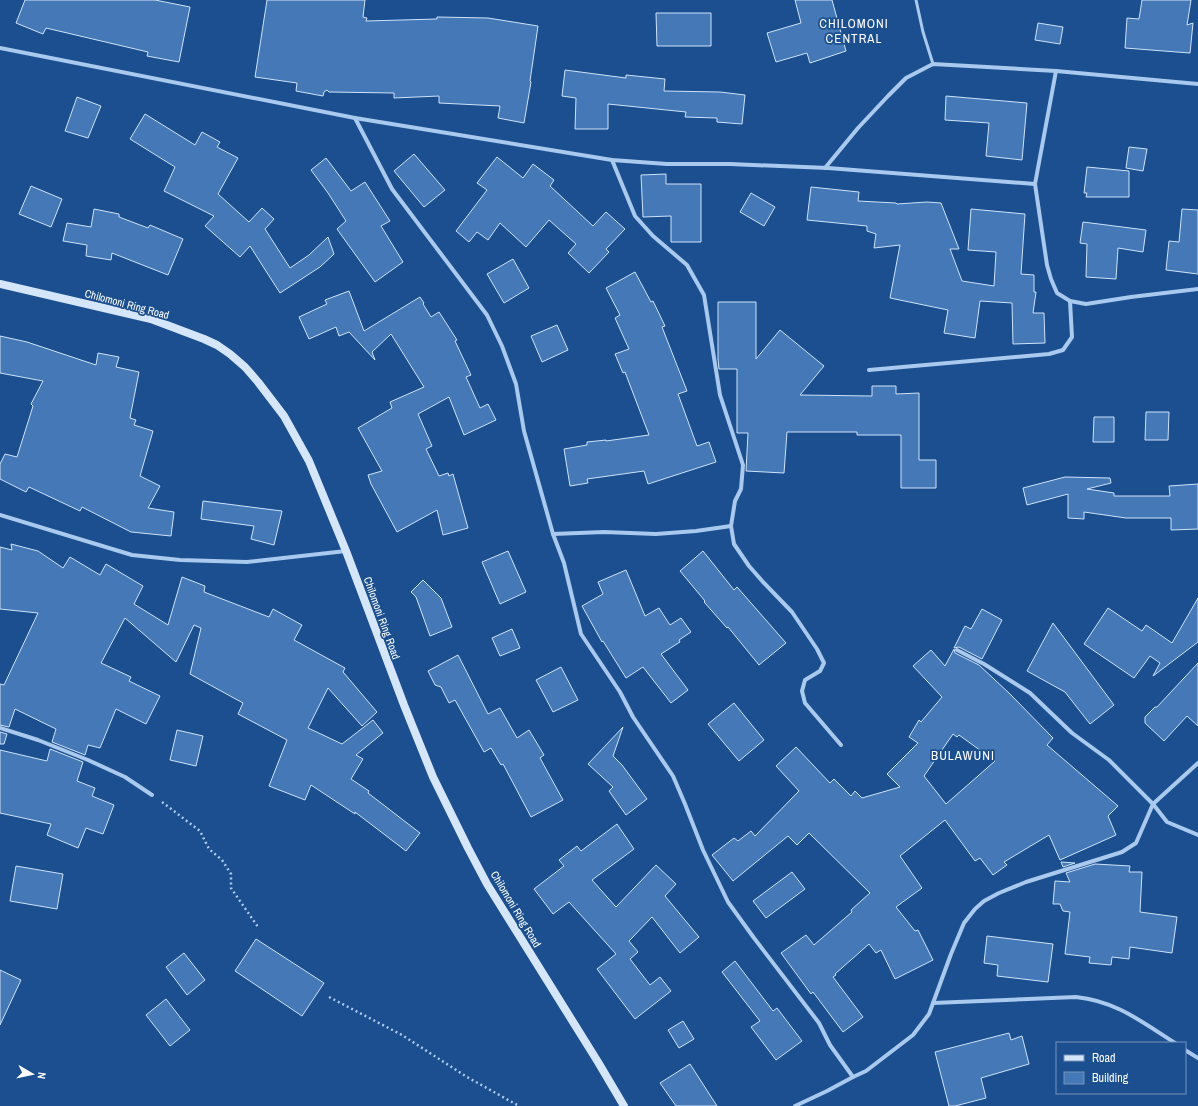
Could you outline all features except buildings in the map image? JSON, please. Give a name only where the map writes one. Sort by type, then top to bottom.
[{"type":"street","points":[[0,48],[355,118],[612,160],[667,164],[730,164],[825,168],[1035,184]]},
{"type":"street","points":[[825,168],[858,128],[906,78],[934,64],[1056,71],[1198,84]]},
{"type":"street","points":[[1056,71],[1035,184],[1047,265],[1057,293],[1070,301],[1086,304],[1198,289]]},
{"type":"street","points":[[355,118],[392,189],[487,315],[502,346],[516,384],[524,431],[553,534],[564,563],[581,634],[620,692],[633,717],[673,776],[728,902],[819,1023],[830,1045],[853,1077]]},
{"type":"street","points":[[612,160],[635,216],[653,236],[687,265],[704,295],[720,395],[743,465],[741,489],[735,502],[731,526],[734,544],[749,566],[792,612],[817,649],[824,663],[820,671],[805,680],[802,691],[805,703],[841,745]]},
{"type":"street","name":"Chilomoni Ring Road","points":[[0,284],[151,319],[217,345],[245,367],[284,416],[309,461],[346,551],[412,727],[433,777],[487,884],[624,1106]]},
{"type":"street","points":[[869,370],[1049,354],[1063,350],[1072,337],[1070,301]]},
{"type":"street","points":[[0,515],[132,555],[180,560],[247,562],[346,551]]},
{"type":"street","points":[[553,534],[604,532],[656,534],[696,531],[731,526]]},
{"type":"street","points":[[957,650],[984,664],[1030,693],[1072,733],[1109,760],[1153,804],[1167,822],[1198,835]]},
{"type":"street","points":[[0,728],[38,740],[88,760],[125,777],[152,795]]},
{"type":"street","points":[[795,1106],[866,1071],[913,1035],[929,1014],[964,923],[979,905],[999,893],[1026,882],[1122,852],[1129,848],[1136,843],[1140,836],[1153,804],[1198,763]]},
{"type":"street","points":[[934,1003],[1076,996],[1089,998],[1129,1012],[1174,1042]]},
{"type":"street","points":[[1186,1051],[1198,1058]]},
{"type":"lane","points":[[916,0],[923,32],[934,64]]},
{"type":"path","points":[[152,795],[200,831],[209,848],[222,860],[232,874],[231,888],[258,927]]},
{"type":"path","points":[[328,997],[402,1035],[467,1077],[519,1106]]},
{"type":"district","name":"CHILOMONI CENTRAL","points":[[854,30]]},
{"type":"district","name":"BULAWUNI","points":[[963,755]]}]
